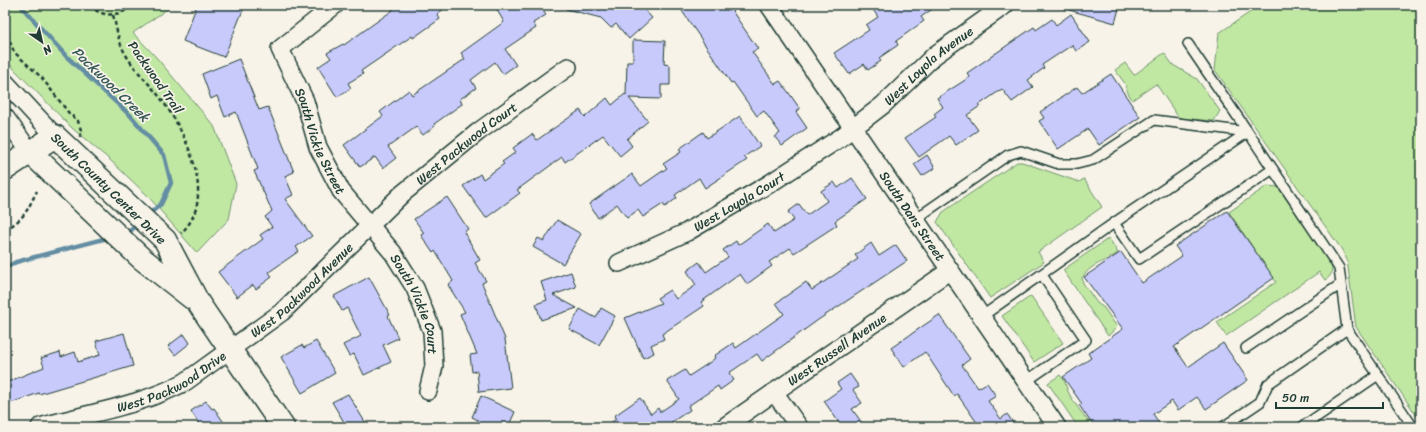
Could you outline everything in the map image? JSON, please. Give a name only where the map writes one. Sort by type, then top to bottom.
[{"type":"street","name":"South Vickie Street","points":[[335,5],[280,49],[305,101],[318,147],[341,191],[370,226]]},
{"type":"street","name":"South Dans Street","points":[[769,5],[914,220],[1057,427]]},
{"type":"street","name":"West Loyola Avenue","points":[[853,128],[884,105],[935,55],[1005,5]]},
{"type":"street","name":"West Packwood Court","points":[[370,226],[402,194],[478,132],[568,67]]},
{"type":"street","name":"South County Center Drive","points":[[5,82],[55,136],[124,200],[172,238],[199,304],[282,427]]},
{"type":"street","name":"South County Center Drive","points":[[5,117],[30,152],[141,258],[199,304]]},
{"type":"street","name":"West Loyola Court","points":[[619,263],[687,232],[762,188],[853,128]]},
{"type":"street","points":[[5,169],[55,136]]},
{"type":"street","name":"West Packwood Avenue","points":[[230,350],[282,312],[370,226]]},
{"type":"street","name":"South Vickie Court","points":[[370,226],[393,253],[415,288],[432,331],[434,366],[428,391]]},
{"type":"street","name":"West Russell Avenue","points":[[724,427],[949,271]]},
{"type":"street","name":"West Packwood Drive","points":[[44,426],[168,391],[184,382],[230,350]]},
{"type":"street","points":[[774,392],[798,427]]},
{"type":"lane","points":[[1188,44],[1339,268],[1347,329],[1413,427]]},
{"type":"lane","points":[[914,220],[1015,152],[1028,152],[1059,164],[1077,164],[1093,160],[1154,120],[1248,132]]},
{"type":"lane","points":[[981,317],[1114,223],[1248,132]]},
{"type":"lane","points":[[1114,223],[1139,259],[1273,169]]},
{"type":"lane","points":[[1025,382],[1086,340],[1042,275]]},
{"type":"lane","points":[[1246,348],[1341,284]]},
{"type":"lane","points":[[1223,427],[1260,402],[1268,384],[1347,329]]},
{"type":"lane","points":[[1302,427],[1378,375]]},
{"type":"path","points":[[90,5],[103,13],[113,15],[126,12],[135,5]]},
{"type":"path","name":"Packwood Trail","points":[[113,15],[122,48],[133,66],[163,102],[174,119],[193,161],[197,176],[198,203],[190,225],[172,238]]},
{"type":"path","points":[[5,28],[14,52],[42,78],[68,112],[78,121],[81,130],[79,141]]},
{"type":"path","points":[[5,229],[19,222],[37,191]]},
{"type":"green space","points":[[5,5],[173,5],[133,33],[156,57],[214,126],[236,184],[229,219],[197,253],[147,195],[110,160],[73,129],[5,58]]},
{"type":"green space","points":[[1261,5],[1421,5],[1421,422],[1356,327],[1347,260],[1342,250],[1215,70],[1219,33]]},
{"type":"green space","points":[[1164,53],[1173,65],[1197,79],[1220,111],[1214,121],[1179,118],[1156,84],[1132,100],[1127,91],[1126,85],[1115,70],[1125,63],[1134,75]]},
{"type":"green space","points":[[1017,162],[1022,162],[1079,182],[1084,179],[1102,207],[1038,252],[1044,262],[990,298],[937,222],[943,212]]},
{"type":"green space","points":[[1267,186],[1278,187],[1330,262],[1332,272],[1325,280],[1319,272],[1226,336],[1217,322],[1276,282],[1229,212]]},
{"type":"green space","points":[[1109,238],[1118,253],[1089,269],[1082,278],[1083,283],[1097,303],[1104,308],[1117,327],[1108,336],[1063,270]]},
{"type":"green space","points":[[1031,296],[1063,343],[1034,362],[1002,316]]},
{"type":"green space","points":[[1060,375],[1064,380],[1071,398],[1093,427],[1078,427],[1048,383]]},
{"type":"building","points":[[197,5],[245,5],[224,57],[183,41]]},
{"type":"building","points":[[390,5],[449,5],[437,14],[440,19],[361,71],[363,74],[348,83],[351,88],[337,97],[318,67],[331,58],[327,53],[343,44],[344,45],[393,10]]},
{"type":"building","points":[[505,5],[539,5],[546,15],[533,23],[536,28],[505,49],[516,65],[503,74],[495,62],[471,80],[476,88],[460,99],[462,104],[434,124],[435,126],[423,135],[416,127],[388,147],[396,158],[383,168],[375,157],[360,167],[344,145],[383,116],[380,112],[409,90],[412,95],[465,59],[461,53],[504,22],[497,10]]},
{"type":"building","points":[[566,5],[640,5],[652,18],[629,39],[616,24],[611,28],[601,18],[566,9]]},
{"type":"building","points":[[678,5],[728,5],[758,49],[752,52],[775,84],[780,81],[789,93],[800,109],[796,112],[807,128],[782,146],[775,137],[780,133],[764,111],[757,116],[733,82],[731,83]]},
{"type":"building","points":[[870,5],[938,5],[921,17],[924,21],[896,41],[898,45],[879,58],[881,61],[868,70],[864,64],[849,74],[834,53],[869,30],[866,25],[878,17]]},
{"type":"building","points":[[1063,5],[1120,5],[1115,23],[1062,8]]},
{"type":"building","points":[[1071,14],[1090,42],[1076,51],[1072,45],[1042,65],[1044,68],[1028,80],[1033,87],[1012,102],[1002,89],[979,105],[980,106],[967,115],[978,130],[956,145],[949,136],[919,157],[905,138],[936,117],[934,114],[943,107],[937,98],[970,77],[967,73],[1034,27],[1036,30],[1052,19],[1056,25]]},
{"type":"building","points":[[633,40],[665,41],[664,64],[670,65],[670,85],[661,85],[661,99],[629,98],[648,121],[627,139],[632,146],[620,156],[603,135],[565,162],[562,157],[517,190],[520,193],[486,218],[463,186],[480,174],[483,179],[504,164],[502,162],[516,152],[513,148],[532,134],[537,140],[580,110],[585,117],[607,98],[612,105],[625,94],[626,95],[627,62],[633,62]]},
{"type":"building","points":[[239,59],[259,110],[268,107],[294,172],[285,176],[293,195],[285,199],[312,236],[296,247],[299,251],[269,272],[272,277],[256,289],[253,285],[237,297],[218,272],[263,239],[260,235],[272,227],[265,217],[272,211],[254,171],[258,169],[236,112],[225,117],[217,96],[211,99],[202,74]]},
{"type":"building","points":[[1111,74],[1140,117],[1099,145],[1088,129],[1058,149],[1039,121],[1044,118],[1040,112],[1077,87],[1082,93]]},
{"type":"building","points":[[740,116],[760,146],[744,157],[747,160],[705,188],[699,178],[675,195],[677,198],[665,207],[663,204],[643,217],[638,210],[627,218],[617,204],[598,218],[589,204],[632,174],[641,186],[667,168],[663,164],[681,152],[679,149],[703,132],[707,138]]},
{"type":"building","points":[[927,155],[935,168],[922,176],[914,164]]},
{"type":"building","points":[[852,178],[867,199],[835,221],[837,225],[794,253],[790,248],[769,262],[772,266],[747,284],[740,274],[701,302],[704,306],[662,334],[664,339],[651,345],[654,353],[643,358],[625,318],[661,303],[657,298],[670,290],[676,299],[696,285],[687,271],[699,262],[706,272],[728,257],[723,250],[736,241],[738,245],[768,224],[774,233],[794,220],[788,212],[799,204],[807,215],[827,201],[821,191],[834,182],[838,188]]},
{"type":"building","points":[[447,197],[468,229],[464,232],[480,260],[475,263],[486,281],[482,283],[505,339],[511,388],[479,392],[477,371],[472,372],[470,355],[477,354],[460,314],[465,312],[448,285],[453,281],[435,251],[433,253],[421,235],[424,233],[414,219]]},
{"type":"building","points":[[1227,211],[1274,278],[1174,347],[1188,367],[1223,343],[1248,380],[1206,409],[1197,397],[1178,410],[1172,401],[1153,414],[1162,427],[1094,427],[1079,405],[1082,404],[1063,377],[1091,358],[1088,353],[1123,329],[1084,277],[1121,252],[1142,283],[1182,256],[1175,246]]},
{"type":"building","points":[[557,220],[581,234],[563,264],[533,247],[538,238],[544,241]]},
{"type":"building","points":[[871,243],[879,256],[896,245],[907,261],[818,320],[762,361],[757,354],[729,373],[734,380],[720,390],[718,386],[688,406],[690,410],[664,427],[605,427],[616,419],[614,416],[640,398],[651,414],[658,408],[660,412],[679,399],[667,381],[685,370],[689,376],[709,363],[715,358],[714,356],[733,343],[736,348],[784,314],[776,303],[806,282],[812,290],[858,259],[855,255]]},
{"type":"building","points":[[571,272],[576,287],[553,295],[577,308],[541,320],[536,304],[547,300],[541,282]]},
{"type":"building","points":[[369,277],[390,315],[388,316],[398,338],[383,345],[391,362],[364,375],[354,354],[349,356],[343,345],[361,336],[347,308],[342,311],[334,296]]},
{"type":"building","points":[[601,308],[615,316],[599,345],[569,329],[580,309],[596,318]]},
{"type":"building","points":[[939,315],[970,359],[962,365],[978,388],[987,383],[996,396],[988,401],[1001,419],[1007,414],[1016,427],[980,427],[957,394],[954,396],[925,352],[904,367],[891,348]]},
{"type":"building","points":[[124,333],[133,366],[39,393],[5,405],[5,383],[44,367],[41,358],[60,352],[61,357],[75,352],[78,362],[100,355],[96,341]]},
{"type":"building","points":[[184,334],[190,343],[175,355],[168,346]]},
{"type":"building","points":[[316,341],[335,373],[302,393],[281,357],[302,345],[304,348]]},
{"type":"building","points":[[850,374],[859,387],[853,390],[862,403],[852,409],[865,427],[842,427],[824,401],[841,389],[837,383]]},
{"type":"building","points":[[348,394],[368,427],[347,427],[332,402]]},
{"type":"building","points":[[481,396],[515,412],[508,427],[474,427],[478,420],[472,417]]},
{"type":"building","points":[[206,401],[212,409],[214,408],[227,427],[201,427],[191,411]]},
{"type":"waterway","name":"Packwood Creek","points":[[20,5],[66,56],[131,116],[164,155],[171,183],[161,204],[147,216]]},
{"type":"waterway","name":"Packwood Creek","points":[[124,233],[129,232],[139,223]]},
{"type":"waterway","name":"Packwood Creek","points":[[5,268],[16,262],[111,237]]}]
